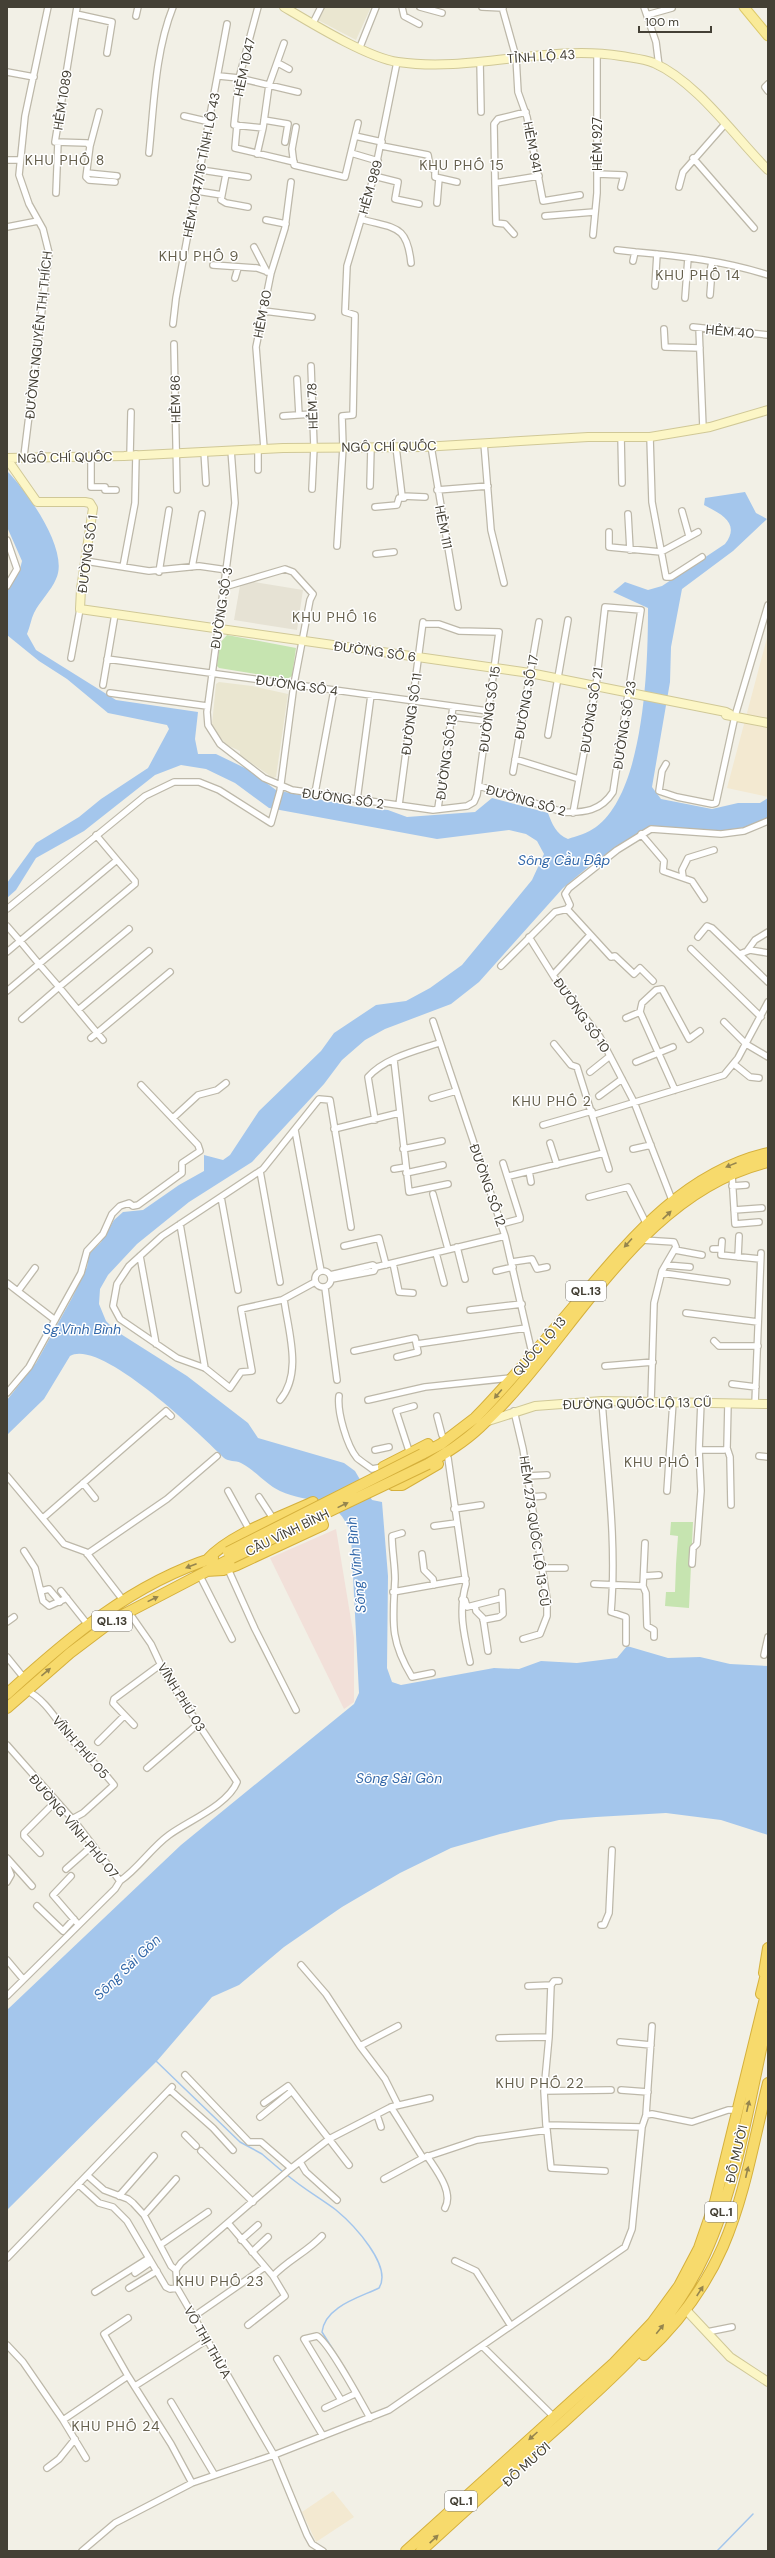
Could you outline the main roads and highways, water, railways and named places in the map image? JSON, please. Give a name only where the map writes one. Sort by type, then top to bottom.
[{"type":"highway","name":"QUỐC LỘ 13","points":[[422,1454],[440,1444],[475,1418],[646,1223],[672,1200],[696,1183],[723,1169],[768,1153]]},
{"type":"highway","name":"QUỐC LỘ 13","points":[[428,1464],[482,1425],[642,1240],[678,1205],[702,1189],[732,1175],[768,1162]]},
{"type":"highway","points":[[475,1418],[463,1421],[442,1436],[383,1468],[391,1483],[397,1486],[448,1458],[482,1425]]},
{"type":"highway","name":"CẦU VĨNH BÌNH","points":[[230,1555],[422,1454]]},
{"type":"highway","name":"CẦU VĨNH BÌNH","points":[[230,1555],[428,1464]]},
{"type":"highway","points":[[202,1572],[228,1569],[323,1525],[313,1502],[250,1531],[225,1546],[207,1560]]},
{"type":"highway","name":"QL.13","points":[[7,1694],[88,1625],[123,1600],[162,1578],[207,1560],[230,1555]]},
{"type":"highway","name":"QL.13","points":[[7,1708],[88,1638],[128,1611],[202,1572],[230,1555]]},
{"type":"highway","name":"QL.1","points":[[766,1983],[768,1948]]},
{"type":"highway","name":"ĐỖ MƯỜI","points":[[406,2551],[636,2341],[679,2286],[707,2228],[738,2110],[741,2097],[739,2084],[766,1983],[768,1966]]},
{"type":"highway","name":"ĐỖ MƯỜI","points":[[421,2551],[448,2527],[458,2526],[594,2402],[596,2393],[649,2341],[676,2308],[706,2253],[728,2189],[768,2017]]},
{"type":"highway","name":"ĐỖ MƯỜI","points":[[614,2377],[631,2368],[671,2330],[687,2311],[716,2265],[731,2232],[741,2201],[764,2118],[768,2083]]},
{"type":"highway","name":"ĐỖ MƯỜI","points":[[400,2551],[505,2456],[516,2452]]},
{"type":"main road","name":"TỈNH LỘ 43","points":[[284,7],[360,47],[397,62],[432,65],[516,56],[597,53],[640,60],[659,66],[686,85],[726,123],[768,170]]},
{"type":"main road","points":[[744,7],[768,36]]},
{"type":"main road","name":"NGÔ CHÍ QUỐC","points":[[7,459],[24,456],[133,455],[314,447],[431,446],[620,436],[650,437],[703,428],[768,410]]},
{"type":"main road","name":"ĐƯỜNG SỐ 1","points":[[7,459],[37,502],[90,504],[93,513],[85,561],[80,609]]},
{"type":"main road","name":"ĐƯỜNG SỐ 6","points":[[80,609],[217,630],[530,673],[768,722]]},
{"type":"main road","name":"ĐƯỜNG QUỐC LỘ 13 CŨ","points":[[482,1425],[514,1411],[535,1406],[602,1401],[768,1404]]},
{"type":"main road","points":[[687,2311],[730,2357],[768,2382]]},
{"type":"water","name":"Sông Sài Gòn","points":[[7,471],[25,492],[35,507],[52,538],[57,553],[59,567],[56,579],[34,613],[27,634],[36,650],[116,700],[198,712],[195,739],[198,754],[216,754],[249,770],[276,790],[356,807],[388,810],[407,817],[475,812],[492,798],[548,813],[557,831],[568,839],[593,829],[612,810],[625,785],[634,757],[640,725],[647,661],[648,608],[613,592],[625,582],[648,590],[662,586],[725,544],[731,530],[730,525],[727,520],[717,512],[704,505],[705,498],[745,492],[756,513],[767,519],[733,551],[682,589],[671,647],[670,682],[652,787],[661,799],[712,809],[738,803],[760,803],[768,798],[768,818],[750,826],[720,832],[651,827],[593,863],[563,888],[479,982],[451,1004],[385,1029],[365,1040],[342,1060],[324,1084],[252,1162],[189,1202],[137,1244],[108,1275],[100,1289],[99,1304],[106,1321],[116,1331],[187,1376],[248,1423],[258,1438],[344,1463],[355,1471],[372,1500],[382,1502],[388,1576],[387,1668],[392,1682],[401,1685],[494,1668],[519,1669],[541,1661],[577,1663],[617,1658],[627,1646],[668,1658],[700,1657],[730,1664],[768,1666],[768,1835],[721,1820],[666,1813],[559,1820],[500,1834],[451,1848],[400,1873],[342,1907],[284,1947],[239,1985],[212,1997],[157,2061],[7,2210],[7,2010],[181,1845],[354,1704],[359,1693],[351,1536],[346,1523],[340,1514],[332,1507],[280,1491],[246,1466],[239,1462],[230,1461],[224,1458],[173,1411],[126,1374],[104,1361],[85,1354],[70,1356],[44,1399],[7,1435],[7,1400],[36,1363],[72,1298],[87,1267],[89,1254],[101,1242],[114,1220],[123,1212],[143,1210],[179,1185],[204,1171],[204,1155],[223,1160],[230,1155],[259,1111],[321,1051],[334,1033],[376,1005],[406,1001],[430,988],[462,965],[532,880],[544,854],[537,841],[526,834],[509,830],[437,839],[269,808],[235,783],[206,769],[181,765],[155,775],[84,831],[36,858],[16,890],[7,898],[7,883],[36,843],[79,817],[101,799],[148,768],[169,729],[167,725],[108,713],[67,679],[39,661],[7,635],[7,590],[20,569],[22,561],[7,527]]},
{"type":"waterway","points":[[156,2061],[240,2142],[262,2154],[283,2172]]},
{"type":"waterway","points":[[286,2174],[343,2216],[361,2235],[376,2257],[381,2268],[382,2279],[379,2288],[354,2299],[337,2309],[330,2315],[322,2332],[347,2372]]},
{"type":"waterway","points":[[717,2551],[753,2514]]},
{"type":"district","name":"KHU PHỐ 8","points":[[65,160]]},
{"type":"district","name":"KHU PHỐ 15","points":[[462,165]]},
{"type":"district","name":"KHU PHỐ 9","points":[[199,256]]},
{"type":"district","name":"KHU PHỐ 14","points":[[698,275]]},
{"type":"district","name":"KHU PHỐ 16","points":[[335,617]]},
{"type":"district","name":"KHU PHỐ 2","points":[[552,1101]]},
{"type":"district","name":"KHU PHỐ 1","points":[[662,1462]]},
{"type":"district","name":"KHU PHỐ 22","points":[[540,2083]]},
{"type":"district","name":"KHU PHỐ 23","points":[[220,2281]]},
{"type":"district","name":"KHU PHỐ 24","points":[[116,2426]]},
{"type":"water label","name":"Sông Cầu Đập","points":[[564,860]]},
{"type":"water label","name":"Sg.Vĩnh Bình","points":[[82,1329]]},
{"type":"water label","name":"Sông Vĩnh Bình","points":[[356,1565]]}]
